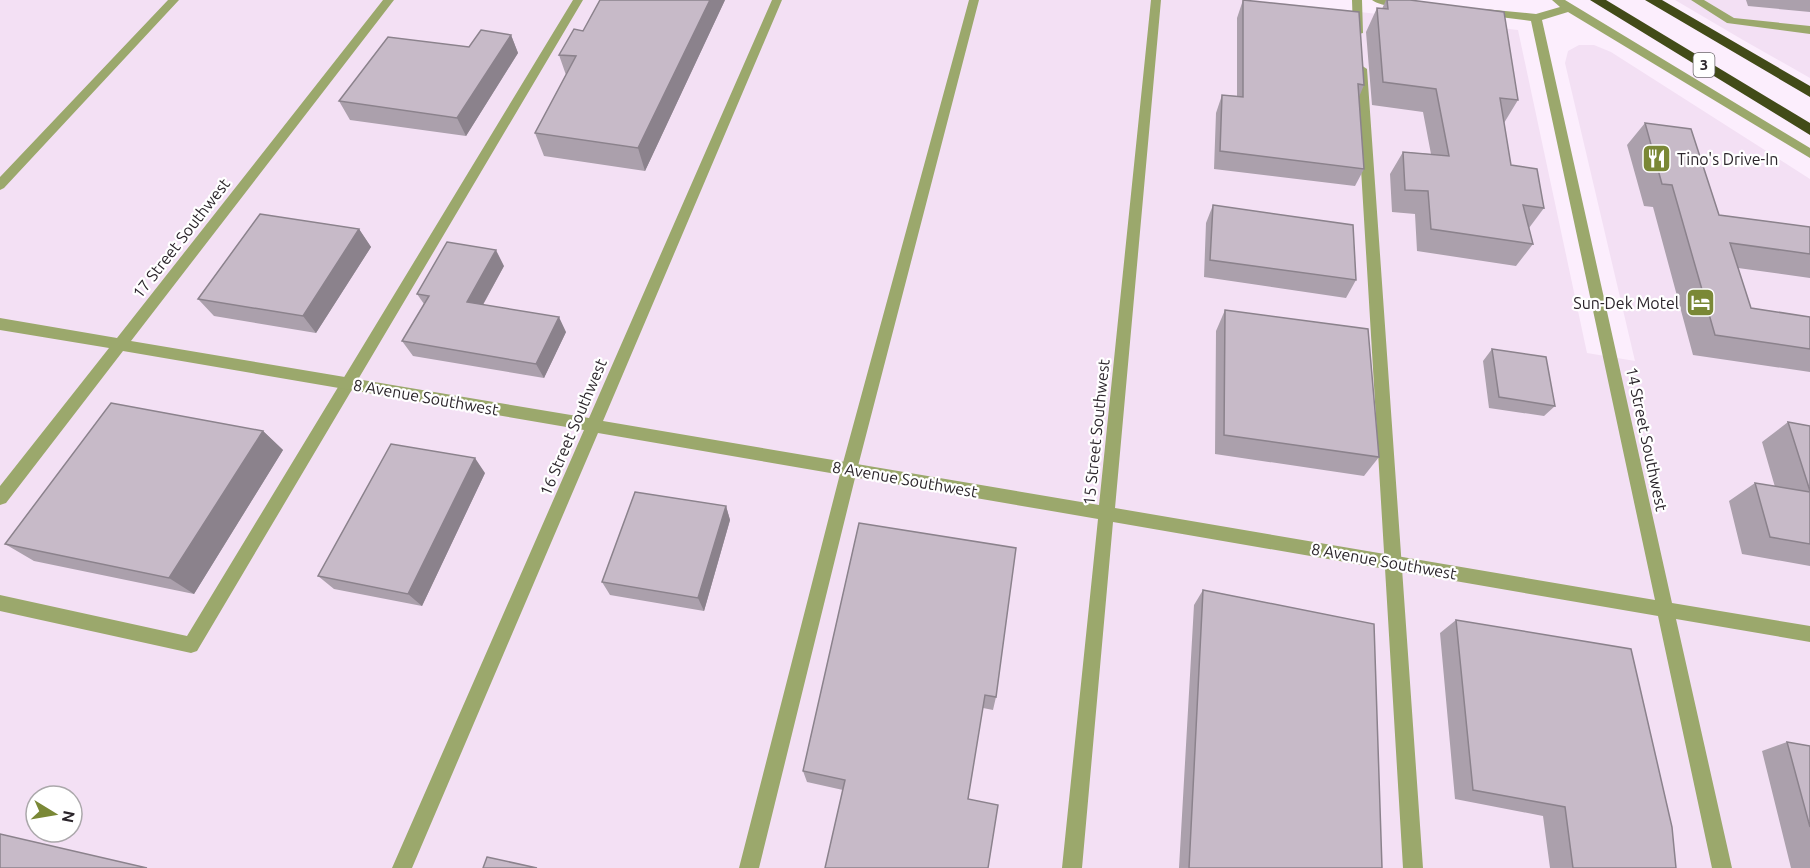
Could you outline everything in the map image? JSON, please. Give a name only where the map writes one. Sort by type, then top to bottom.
[{"type":"highway","name":"3","points":[[1598,0],[1810,130]]},
{"type":"highway","name":"3","points":[[1652,0],[1810,92]]},
{"type":"street","points":[[0,184],[174,0]]},
{"type":"street","name":"17 Street Southwest","points":[[0,498],[117,345],[389,0]]},
{"type":"street","points":[[0,603],[190,645],[578,0]]},
{"type":"street","name":"16 Street Southwest","points":[[402,868],[777,0]]},
{"type":"street","points":[[749,868],[849,470],[974,0]]},
{"type":"street","name":"15 Street Southwest","points":[[1072,868],[1156,0]]},
{"type":"street","points":[[1357,0],[1413,868]]},
{"type":"street","points":[[1377,0],[1411,4]]},
{"type":"street","points":[[1557,0],[1810,154]]},
{"type":"street","points":[[1696,0],[1731,21],[1810,30]]},
{"type":"street","points":[[1468,10],[1536,18],[1569,8]]},
{"type":"street","name":"14 Street Southwest","points":[[1536,18],[1722,868]]},
{"type":"street","name":"8 Avenue Southwest","points":[[0,324],[1810,634]]},
{"type":"shaded area","points":[[0,0],[1254,0],[1518,30],[1587,353],[1635,361],[1565,63],[1568,51],[1579,45],[1594,45],[1611,52],[1810,179],[1810,868],[0,868]]},
{"type":"shaded area","points":[[1675,0],[1810,0],[1810,78],[1743,40]]},
{"type":"building","points":[[600,0],[710,0],[638,148],[535,133],[576,56],[559,55],[574,29],[583,31]]},
{"type":"building","points":[[1243,0],[1359,12],[1364,85],[1358,84],[1364,169],[1220,151],[1222,95],[1243,97]]},
{"type":"building","points":[[1387,0],[1410,0],[1504,12],[1518,100],[1500,98],[1511,165],[1537,169],[1544,208],[1523,205],[1533,244],[1431,229],[1428,191],[1405,190],[1403,152],[1449,156],[1436,89],[1383,82],[1377,8],[1388,9]]},
{"type":"building","points":[[481,30],[511,35],[457,118],[339,101],[388,37],[469,47]]},
{"type":"building","points":[[1645,123],[1691,129],[1719,215],[1810,227],[1810,254],[1730,243],[1751,308],[1810,317],[1810,349],[1715,335],[1672,185],[1662,184]]},
{"type":"building","points":[[1213,205],[1353,225],[1356,280],[1210,260]]},
{"type":"building","points":[[260,214],[359,229],[303,316],[198,299]]},
{"type":"building","points":[[447,242],[496,250],[467,302],[559,317],[536,364],[402,341],[429,296],[417,294]]},
{"type":"building","points":[[1225,310],[1368,329],[1379,457],[1224,435]]},
{"type":"building","points":[[1492,349],[1546,357],[1555,406],[1499,397]]},
{"type":"building","points":[[111,403],[263,431],[169,578],[5,544]]},
{"type":"building","points":[[1788,422],[1810,426],[1810,491]]},
{"type":"building","points":[[391,444],[475,458],[408,594],[318,576]]},
{"type":"building","points":[[1755,483],[1810,492],[1810,544],[1770,537]]},
{"type":"building","points":[[635,492],[726,506],[698,598],[602,582]]},
{"type":"building","points":[[859,523],[1016,548],[996,697],[985,695],[968,799],[998,805],[988,868],[825,868],[845,780],[803,771]]},
{"type":"building","points":[[1203,590],[1374,624],[1382,868],[1189,868]]},
{"type":"building","points":[[1456,620],[1631,649],[1672,827],[1676,868],[1573,868],[1565,807],[1473,790]]},
{"type":"building","points":[[1787,742],[1810,746],[1810,827]]},
{"type":"building","points":[[0,834],[24,840],[24,844],[43,844],[147,868],[0,868]]},
{"type":"building","points":[[487,857],[537,868],[483,868]]},
{"type":"place","name":"Tino's Drive-In","points":[[1656,159]]},
{"type":"place","name":"Sun-Dek Motel","points":[[1700,303]]}]
